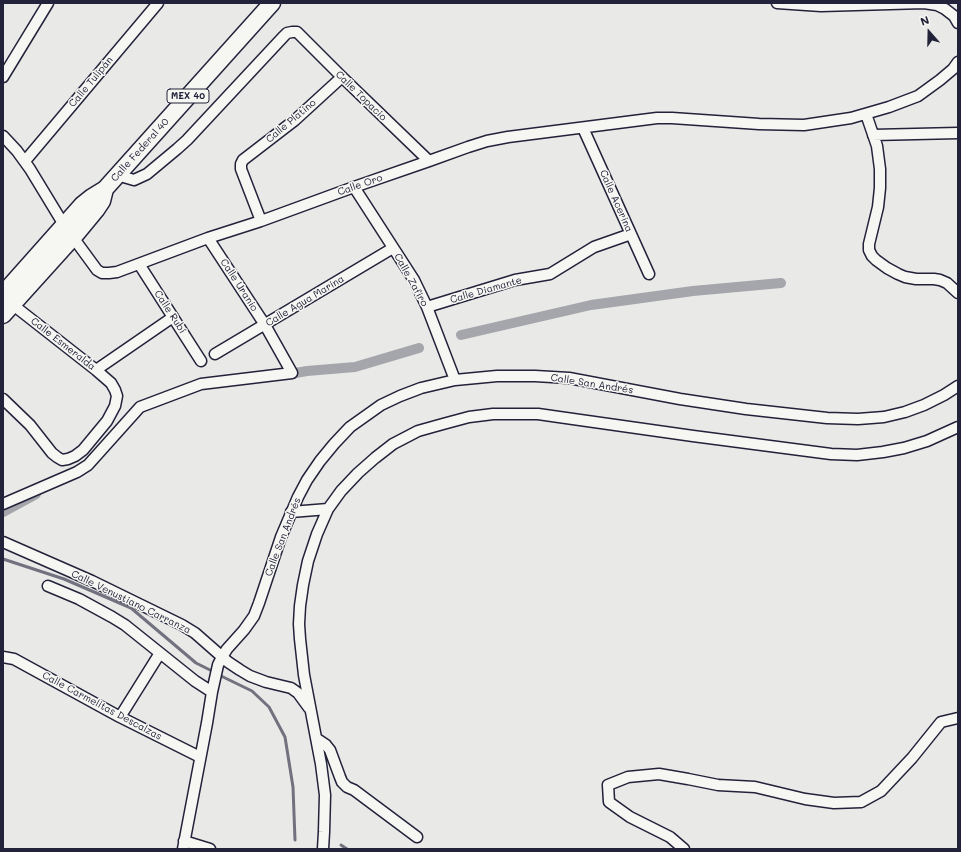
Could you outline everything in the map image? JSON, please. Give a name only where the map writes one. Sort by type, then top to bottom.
[{"type":"main road","name":"Calle Federal 40","points":[[5,303],[68,231],[82,205],[92,197],[105,190],[272,3]]},
{"type":"street","points":[[3,77],[48,3]]},
{"type":"street","name":"Calle Tulipán","points":[[25,161],[158,3]]},
{"type":"street","points":[[777,3],[821,6],[924,3],[937,5],[945,9],[954,16],[958,23]]},
{"type":"street","name":"Calle Topacio","points":[[117,175],[134,180],[147,174],[177,150],[284,36],[287,33],[292,32],[297,32],[429,161]]},
{"type":"street","name":"Calle Oro","points":[[68,231],[97,270],[102,273],[117,272],[208,238],[261,221],[487,141],[657,118],[804,125],[851,118],[890,107],[918,96],[953,69],[958,62]]},
{"type":"street","name":"Calle Platino","points":[[261,221],[241,169],[243,160],[295,120],[342,77]]},
{"type":"street","points":[[866,114],[877,146],[880,169],[878,207],[869,244],[869,250],[872,256],[887,268],[898,274],[916,279],[934,278],[947,283],[958,293]]},
{"type":"street","name":"Calle Acerina","points":[[583,128],[649,274]]},
{"type":"street","points":[[873,135],[958,133]]},
{"type":"street","points":[[3,136],[25,161],[68,231]]},
{"type":"street","name":"Calle Zafiro","points":[[354,187],[414,280],[427,307],[456,380]]},
{"type":"street","name":"Calle Diamante","points":[[427,307],[515,280],[550,274],[594,247],[631,234]]},
{"type":"street","name":"Calle Uranio","points":[[3,504],[77,472],[88,465],[140,407],[201,384],[292,373],[265,325],[208,238]]},
{"type":"street","name":"Calle Agua Marina","points":[[216,354],[393,248]]},
{"type":"street","name":"Calle Rubí","points":[[139,264],[201,361]]},
{"type":"street","name":"Calle Esmeralda","points":[[3,399],[30,425],[52,453],[62,460],[75,456],[82,450],[107,421],[115,406],[117,396],[111,383],[96,370],[5,303]]},
{"type":"street","points":[[96,370],[173,317]]},
{"type":"street","name":"Calle San Andrés","points":[[220,661],[227,649],[254,616],[291,512],[307,480],[334,444],[350,427],[381,405],[421,388],[456,380],[505,376],[569,378],[680,399],[746,409],[827,418],[858,419],[884,417],[905,412],[924,405],[958,386]]},
{"type":"street","points":[[323,849],[324,794],[317,739],[304,676],[299,624],[300,606],[308,561],[317,534],[328,509],[341,491],[358,473],[393,444],[418,431],[475,416],[493,414],[538,414],[832,454],[857,455],[883,452],[927,442],[958,427]]},
{"type":"street","points":[[291,512],[328,509]]},
{"type":"street","name":"Calle Venustiano Carranza","points":[[3,542],[92,581],[182,625],[195,633],[220,661],[234,666],[250,676],[266,682],[291,688],[298,693],[310,710]]},
{"type":"street","points":[[48,586],[78,599],[125,625],[195,681],[212,692]]},
{"type":"street","points":[[120,717],[150,672],[160,653]]},
{"type":"street","name":"Calle Carmelitas Descalzas","points":[[3,657],[14,659],[120,717],[200,757]]},
{"type":"street","points":[[210,849],[184,845],[212,692],[220,661]]},
{"type":"street","points":[[684,849],[670,837],[630,817],[609,802],[608,785],[628,777],[659,774],[718,785],[755,787],[812,800],[834,803],[861,802],[881,791],[912,758],[941,722],[958,718]]},
{"type":"street","points":[[317,739],[326,745],[330,750],[342,782],[347,787],[354,790],[417,837]]},
{"type":"waterway","points":[[461,335],[591,305],[693,291],[781,283]]},
{"type":"waterway","points":[[284,375],[307,371],[355,367],[419,348]]},
{"type":"waterway","points":[[3,512],[36,494]]},
{"type":"waterway","points":[[3,559],[64,579],[131,608],[196,663],[214,672]]},
{"type":"waterway","points":[[219,675],[252,691],[269,707],[285,737],[293,787],[295,840]]},
{"type":"waterway","points":[[341,845],[347,849]]}]
